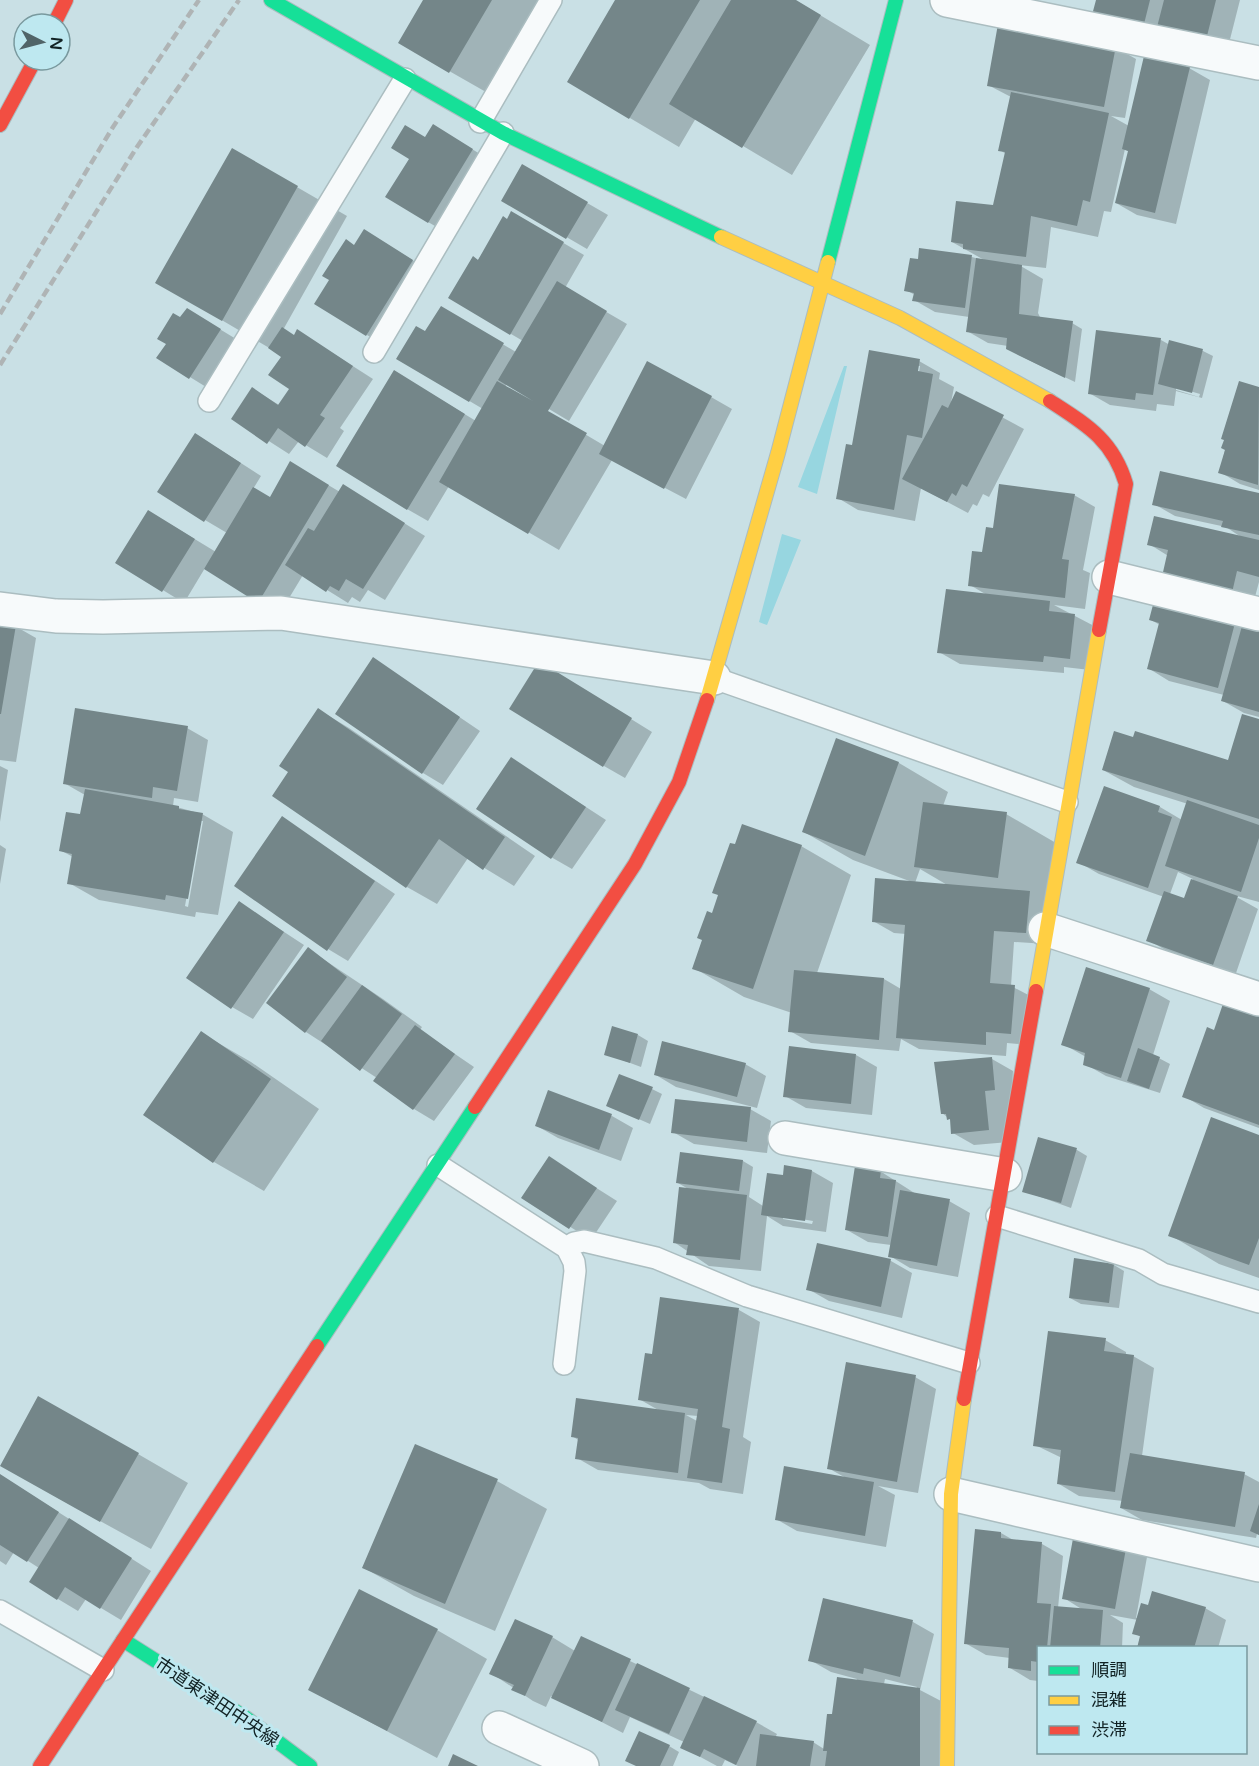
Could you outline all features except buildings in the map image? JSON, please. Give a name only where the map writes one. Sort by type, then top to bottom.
[{"type":"main road","points":[[271,0],[503,134],[900,318],[1014,379],[1088,425],[1107,443],[1119,461],[1126,484],[1067,802],[1005,1175],[969,1363],[951,1494],[947,1766]]},
{"type":"main road","points":[[40,1766],[635,864],[679,782],[714,678],[824,284],[896,0]]},
{"type":"main road","points":[[0,125],[28,72]]},
{"type":"main road","name":"市道東津田中央線","points":[[123,1640],[246,1718],[310,1766]]},
{"type":"street","points":[[946,0],[1259,63]]},
{"type":"street","points":[[1109,577],[1259,614]]},
{"type":"street","points":[[0,609],[56,616],[103,617],[281,613],[714,678]]},
{"type":"street","points":[[1045,929],[1259,999]]},
{"type":"street","points":[[785,1138],[1005,1175]]},
{"type":"street","points":[[951,1494],[1259,1565]]},
{"type":"street","points":[[499,1728],[582,1766]]},
{"type":"lane","points":[[480,122],[551,0]]},
{"type":"lane","points":[[210,401],[405,79]]},
{"type":"lane","points":[[374,352],[503,134]]},
{"type":"lane","points":[[714,678],[1067,802]]},
{"type":"lane","points":[[438,1165],[567,1248],[574,1262],[575,1271],[564,1364]]},
{"type":"lane","points":[[997,1216],[1139,1260],[1163,1274],[1259,1302]]},
{"type":"lane","points":[[567,1248],[574,1243],[584,1241],[656,1258],[747,1296],[969,1363]]},
{"type":"lane","points":[[0,1611],[103,1670]]},
{"type":"shaded area","points":[[844,366],[847,366],[817,494],[798,487]]},
{"type":"shaded area","points":[[782,534],[801,540],[767,625],[759,622]]},
{"type":"railway","points":[[0,314],[113,127],[199,0]]},
{"type":"railway","points":[[0,365],[137,147],[239,0]]},
{"type":"traffic: fast","points":[[271,0],[503,133],[721,237]]},
{"type":"traffic: fast","points":[[828,262],[896,0]]},
{"type":"traffic: fast","points":[[317,1346],[475,1107]]},
{"type":"traffic: fast","points":[[123,1640],[246,1718],[310,1766]]},
{"type":"traffic: slow","points":[[721,237],[900,318],[1050,401]]},
{"type":"traffic: slow","points":[[707,700],[778,453],[828,262]]},
{"type":"traffic: slow","points":[[1036,991],[1099,630]]},
{"type":"traffic: slow","points":[[947,1766],[951,1494],[964,1399]]},
{"type":"traffic: jam","points":[[60,12],[66,0]]},
{"type":"traffic: jam","points":[[0,125],[29,72]]},
{"type":"traffic: jam","points":[[1050,401],[1097,435],[1114,456],[1126,484],[1099,630]]},
{"type":"traffic: jam","points":[[475,1107],[635,864],[679,782],[707,700]]},
{"type":"traffic: jam","points":[[964,1399],[1036,991]]},
{"type":"traffic: jam","points":[[40,1766],[317,1346]]}]
